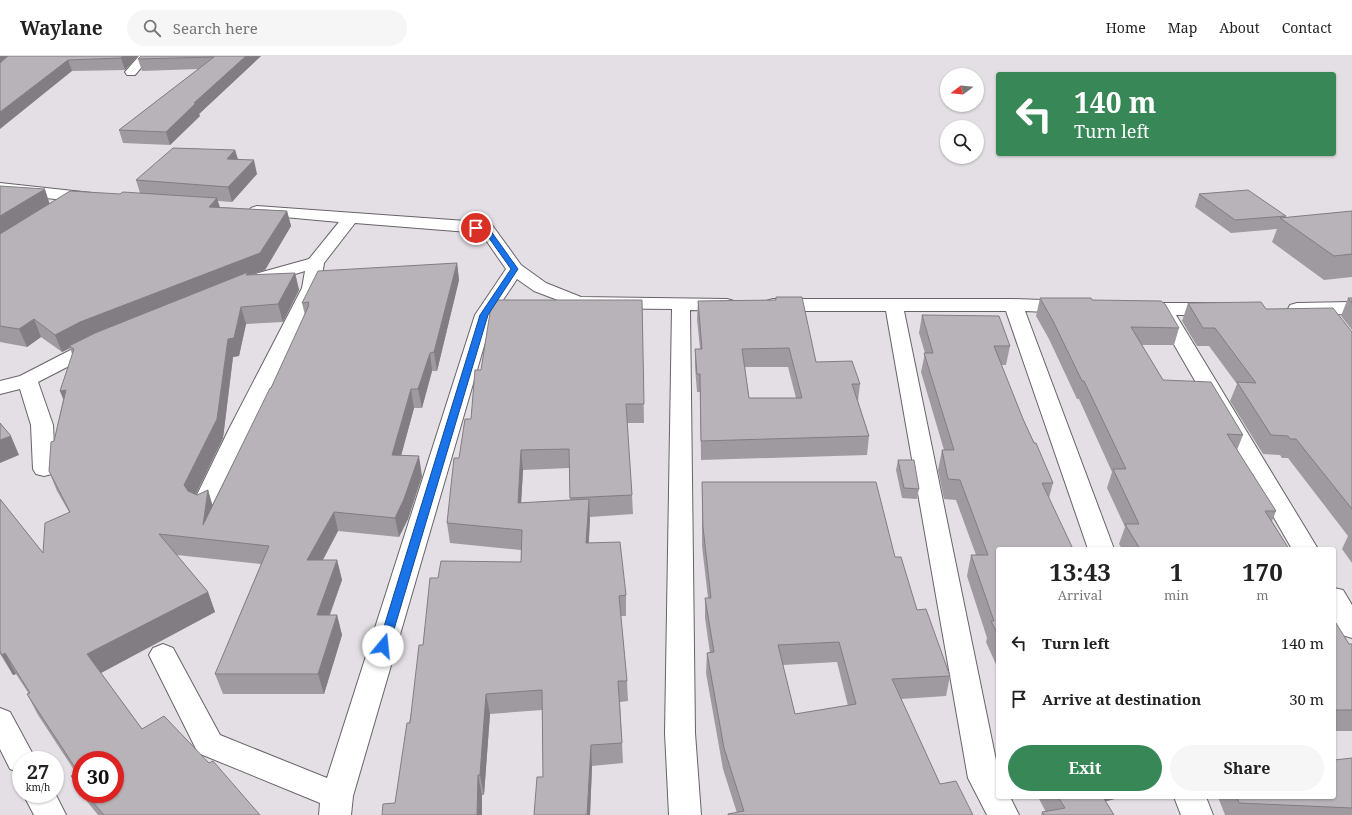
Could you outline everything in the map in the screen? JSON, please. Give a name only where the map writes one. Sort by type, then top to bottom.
[{"type":"street","points":[[132,72],[145,56]]},
{"type":"street","points":[[0,188],[108,199]]},
{"type":"street","points":[[58,209],[77,197]]},
{"type":"street","points":[[240,210],[466,226],[486,229],[514,269],[540,287],[579,302],[681,305],[1012,305],[1084,307]]},
{"type":"street","points":[[204,505],[240,429],[311,288],[315,264],[350,218]]},
{"type":"street","points":[[232,290],[261,278],[315,264]]},
{"type":"street","points":[[163,655],[209,744],[336,805],[484,315],[514,269]]},
{"type":"street","points":[[681,305],[680,733],[685,815]]},
{"type":"street","points":[[894,305],[984,778],[1003,815]]},
{"type":"street","points":[[1012,305],[1100,547]]},
{"type":"street","points":[[1124,308],[1164,310],[1233,309]]},
{"type":"street","points":[[1325,308],[1339,327]]},
{"type":"street","points":[[1279,309],[1352,308]]},
{"type":"street","points":[[1164,310],[1304,547]]},
{"type":"street","points":[[0,388],[27,380],[94,345],[116,336]]},
{"type":"street","points":[[27,380],[42,425],[44,468]]},
{"type":"street","points":[[1336,600],[1352,628]]},
{"type":"street","points":[[0,720],[16,751]]},
{"type":"street","points":[[1191,799],[1196,815]]},
{"type":"street","points":[[44,803],[50,815]]},
{"type":"building","points":[[8,56],[123,56],[121,58],[68,60],[0,112],[0,63]]},
{"type":"building","points":[[141,56],[246,56],[194,103],[196,103],[166,132],[119,130],[214,57],[138,59]]},
{"type":"building","points":[[173,148],[235,150],[227,159],[254,160],[228,187],[136,180]]},
{"type":"building","points":[[0,186],[45,189],[0,216]]},
{"type":"building","points":[[1248,190],[1286,216],[1235,220],[1199,194]]},
{"type":"building","points":[[70,191],[120,194],[123,192],[217,198],[209,207],[287,211],[260,253],[80,322],[55,335],[34,319],[19,329],[0,326],[0,234]]},
{"type":"building","points":[[1352,211],[1352,254],[1334,256],[1280,218]]},
{"type":"building","points":[[457,263],[434,352],[430,353],[418,389],[411,389],[392,455],[419,456],[404,499],[395,518],[334,512],[307,560],[337,560],[317,615],[337,615],[318,674],[215,674],[269,546],[159,534],[208,592],[87,654],[142,729],[164,716],[209,763],[213,761],[260,815],[104,815],[94,803],[124,803],[124,751],[72,751],[72,763],[27,694],[30,693],[5,653],[2,655],[0,651],[0,499],[43,553],[45,523],[70,512],[49,471],[51,442],[54,441],[66,390],[60,391],[74,349],[69,346],[95,333],[248,272],[246,275],[295,273],[278,304],[241,307],[234,338],[228,339],[217,419],[184,485],[188,491],[197,495],[208,490],[203,525],[271,388],[309,305],[309,302],[302,303],[318,271]]},
{"type":"building","points":[[776,297],[802,297],[816,362],[852,361],[860,384],[852,384],[869,436],[701,441],[700,374],[697,374],[695,349],[702,349],[698,301],[776,300]],"holes":[[[789,348],[802,398],[749,398],[742,349]]]},
{"type":"building","points":[[1040,298],[1091,298],[1092,300],[1161,301],[1165,304],[1179,328],[1131,327],[1163,380],[1211,382],[1243,435],[1227,434],[1276,511],[1265,511],[1288,547],[1139,547],[1125,524],[1139,524],[1113,469],[1126,469],[1084,381],[1082,381],[1053,321]]},
{"type":"building","points":[[492,300],[642,300],[644,404],[626,404],[632,495],[570,498],[569,449],[521,450],[518,503],[589,499],[586,543],[620,542],[626,595],[619,596],[627,681],[618,681],[622,743],[591,745],[587,815],[534,815],[537,777],[543,777],[542,690],[486,694],[480,775],[478,775],[477,815],[382,815],[383,804],[395,803],[407,723],[410,723],[419,645],[423,645],[430,578],[438,578],[441,561],[521,562],[522,530],[447,523],[454,458],[459,458],[465,419],[471,419],[475,370],[481,370]]},
{"type":"building","points":[[1261,302],[1266,309],[1333,308],[1352,332],[1352,509],[1296,439],[1290,439],[1288,436],[1271,435],[1237,382],[1256,383],[1215,328],[1203,328],[1188,303]]},
{"type":"building","points":[[922,315],[999,316],[1010,346],[994,346],[1023,419],[1034,443],[1036,443],[1053,483],[1042,483],[1072,547],[996,547],[996,631],[991,621],[994,621],[971,555],[988,555],[960,480],[948,479],[942,450],[954,450],[924,353],[933,353]]},
{"type":"building","points":[[0,423],[11,436],[0,440]]},
{"type":"building","points":[[898,460],[914,460],[919,489],[904,488]]},
{"type":"building","points":[[702,482],[876,482],[895,557],[901,557],[917,610],[926,609],[950,676],[892,679],[940,784],[956,781],[973,815],[728,815],[744,811],[724,748],[707,653],[714,652],[705,598],[711,598],[703,527]],"holes":[[[839,642],[856,704],[795,714],[778,645]]]},
{"type":"building","points":[[1336,623],[1349,644],[1352,644],[1352,710],[1336,710]]},
{"type":"building","points":[[1352,758],[1352,808],[1239,803],[1238,799],[1336,799],[1336,760]]},
{"type":"building","points":[[1059,799],[1104,799],[1114,815],[1044,815],[1042,812],[1065,808]]},
{"type":"route","points":[[383,646],[484,315],[514,269],[486,229],[476,228]]}]
